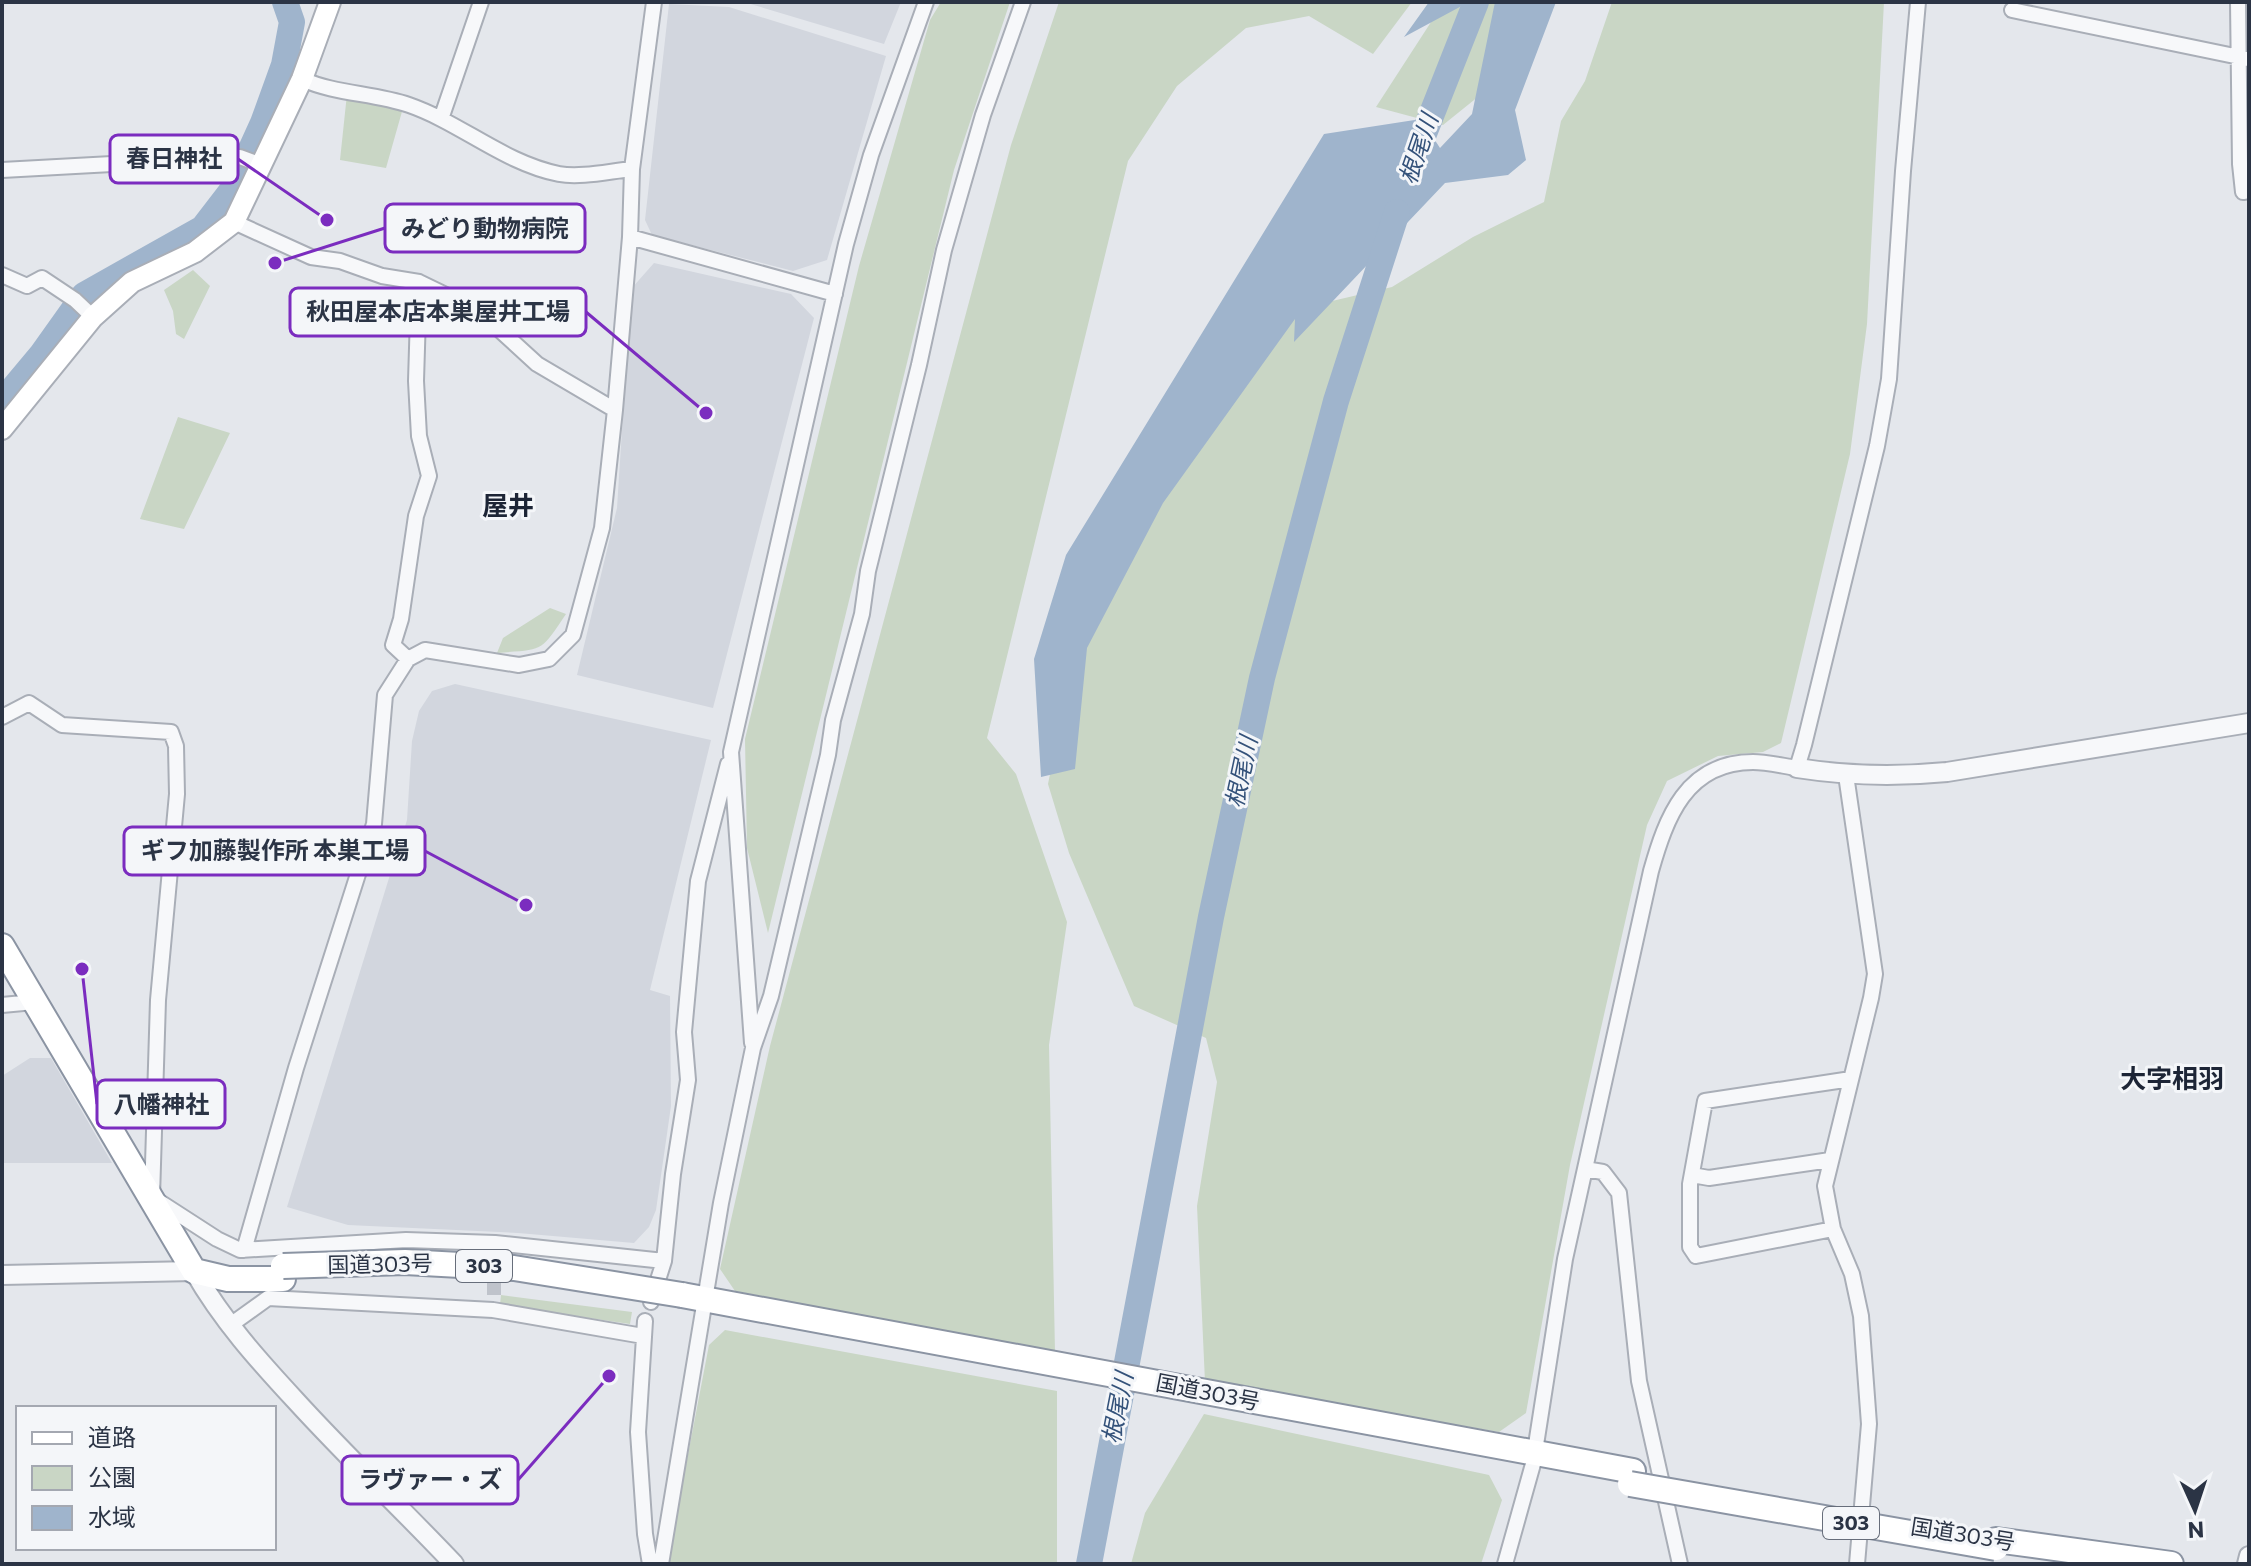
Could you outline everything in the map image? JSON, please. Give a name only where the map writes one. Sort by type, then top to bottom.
[{"type":"highway","points":[[2,946],[194,1271]]},
{"type":"highway","name":"国道303号","points":[[194,1271],[225,1266],[283,1272],[405,1262],[514,1268],[1505,1455],[1815,1509],[1996,1551],[2086,1564]]},
{"type":"highway","name":"国道303号","points":[[1996,1551],[2171,1564]]},
{"type":"main road","points":[[2,429],[84,309],[195,252],[234,222],[302,79],[330,2]]},
{"type":"street","points":[[441,119],[481,2]]},
{"type":"street","points":[[244,1250],[296,1068],[374,824],[385,695],[408,659],[425,650],[519,665],[549,659],[573,635],[602,528],[630,237],[632,169],[654,2]]},
{"type":"street","points":[[651,1302],[664,1261],[673,1174],[688,1080],[684,1032],[698,881],[731,752],[835,294],[871,155],[926,2]]},
{"type":"street","points":[[661,1564],[721,1203],[753,1048],[771,996],[944,250],[983,115],[1023,2]]},
{"type":"street","points":[[1797,768],[1859,520],[1889,379],[1918,2]]},
{"type":"street","points":[[2238,2],[2244,58],[2240,164],[2243,192],[2249,191]]},
{"type":"street","points":[[2012,10],[2244,58]]},
{"type":"street","points":[[302,79],[317,86],[408,105],[441,119],[521,163],[562,175],[632,169]]},
{"type":"street","points":[[2,170],[240,157],[261,165]]},
{"type":"street","points":[[234,222],[311,257],[340,261],[382,276],[419,282],[479,311],[537,364],[615,410]]},
{"type":"street","points":[[630,237],[835,294]]},
{"type":"street","points":[[2,275],[27,286],[42,278],[84,309]]},
{"type":"street","points":[[408,659],[393,645],[401,619],[416,516],[429,476],[419,436],[416,381],[419,282]]},
{"type":"street","points":[[2,717],[29,703],[62,725],[171,732],[176,746],[174,832],[158,1000],[152,1197],[217,1239],[244,1250],[406,1240],[664,1261]]},
{"type":"street","points":[[1505,1564],[1534,1458],[1565,1259],[1644,902],[1663,827],[1678,799],[1703,778],[1724,766],[1753,762],[1846,775],[1902,776],[1947,772],[2249,723]]},
{"type":"street","points":[[731,752],[753,1048]]},
{"type":"street","points":[[1846,775],[1875,974],[1825,1186],[1833,1229],[1852,1274],[1861,1316],[1869,1424],[1857,1564]]},
{"type":"street","points":[[2,1005],[34,1002]]},
{"type":"street","points":[[1833,1229],[1696,1256],[1690,1247],[1692,1175],[1705,1101],[1851,1079]]},
{"type":"street","points":[[1692,1175],[1709,1178],[1830,1160]]},
{"type":"street","points":[[1585,1169],[1603,1172],[1619,1193],[1639,1381],[1680,1564]]},
{"type":"street","points":[[2,1275],[194,1271],[214,1307],[229,1326],[326,1435],[454,1564]]},
{"type":"street","points":[[229,1326],[268,1298],[494,1302],[644,1328],[638,1432],[650,1564]]},
{"type":"street","points":[[2247,1564],[2249,1556]]},
{"type":"shaded area","points":[[744,2],[901,2],[884,44]]},
{"type":"shaded area","points":[[669,4],[729,7],[886,56],[827,260],[793,271],[652,235],[645,220]]},
{"type":"shaded area","points":[[654,263],[791,294],[814,318],[713,708],[577,675],[617,508],[631,289]]},
{"type":"shaded area","points":[[455,684],[711,740],[650,990],[670,996],[671,1106],[656,1210],[649,1227],[634,1243],[518,1233],[348,1225],[287,1207],[407,820],[412,741],[419,711],[432,691]]},
{"type":"shaded area","points":[[30,1058],[51,1058],[112,1163],[2,1163],[2,1076]]},
{"type":"green space","points":[[941,2],[1010,2],[954,170],[768,933],[747,848],[745,739],[859,266],[930,20]]},
{"type":"green space","points":[[1059,2],[1412,2],[1373,54],[1309,16],[1246,28],[1177,86],[1128,161],[987,738],[1016,774],[1067,922],[1049,1045],[1055,1352],[735,1291],[720,1269],[770,1046],[1011,145]]},
{"type":"green space","points":[[1444,2],[1535,2],[1525,59],[1443,125],[1376,107]]},
{"type":"green space","points":[[1612,2],[1884,2],[1867,324],[1850,454],[1781,743],[1763,752],[1718,756],[1667,781],[1647,825],[1570,1165],[1526,1413],[1499,1432],[1205,1382],[1197,1206],[1217,1082],[1206,1038],[1134,1006],[1069,853],[1048,784],[1082,616],[1268,316],[1392,287],[1473,237],[1544,202],[1561,121],[1585,81]]},
{"type":"green space","points":[[347,94],[403,108],[386,168],[340,160]]},
{"type":"green space","points":[[193,270],[210,286],[184,339],[176,334],[173,311],[164,290]]},
{"type":"green space","points":[[178,417],[230,433],[184,529],[140,519]]},
{"type":"green space","points":[[550,608],[566,614],[545,642],[533,649],[497,653],[503,638]]},
{"type":"green space","points":[[501,1295],[632,1312],[630,1324],[500,1305]]},
{"type":"green space","points":[[725,1330],[1057,1391],[1057,1564],[667,1564],[709,1345]]},
{"type":"green space","points":[[1204,1414],[1489,1475],[1502,1500],[1481,1564],[1131,1564],[1145,1513]]},
{"type":"water","points":[[1429,2],[1469,2],[1404,37]]},
{"type":"water","points":[[1495,2],[1556,2],[1515,110],[1526,160],[1508,175],[1445,183],[1294,342],[1295,319],[1163,503],[1087,648],[1075,769],[1041,777],[1034,659],[1066,555],[1324,134],[1421,119],[1440,148],[1472,114]]},
{"type":"waterway","points":[[2,402],[42,354],[84,295],[203,228],[233,189],[263,123],[284,65],[292,22],[285,2]]},
{"type":"waterway","name":"根尾川","points":[[1414,159],[1476,2]]},
{"type":"waterway","name":"根尾川","points":[[1089,1564],[1211,917],[1262,678],[1336,401],[1397,212]]},
{"type":"tunnel","points":[[494,1255],[494,1295]]},
{"type":"place","name":"春日神社","points":[[327,220]]},
{"type":"place","name":"みどり動物病院","points":[[275,263]]},
{"type":"place","name":"秋田屋本店本巣屋井工場","points":[[706,413]]},
{"type":"place","name":"ギフ加藤製作所 本巣工場","points":[[526,905]]},
{"type":"place","name":"八幡神社","points":[[82,969]]},
{"type":"place","name":"ラヴァー・ズ","points":[[609,1376]]},
{"type":"district","name":"屋井","points":[[508,506]]},
{"type":"district","name":"大字相羽","points":[[2172,1079]]}]
